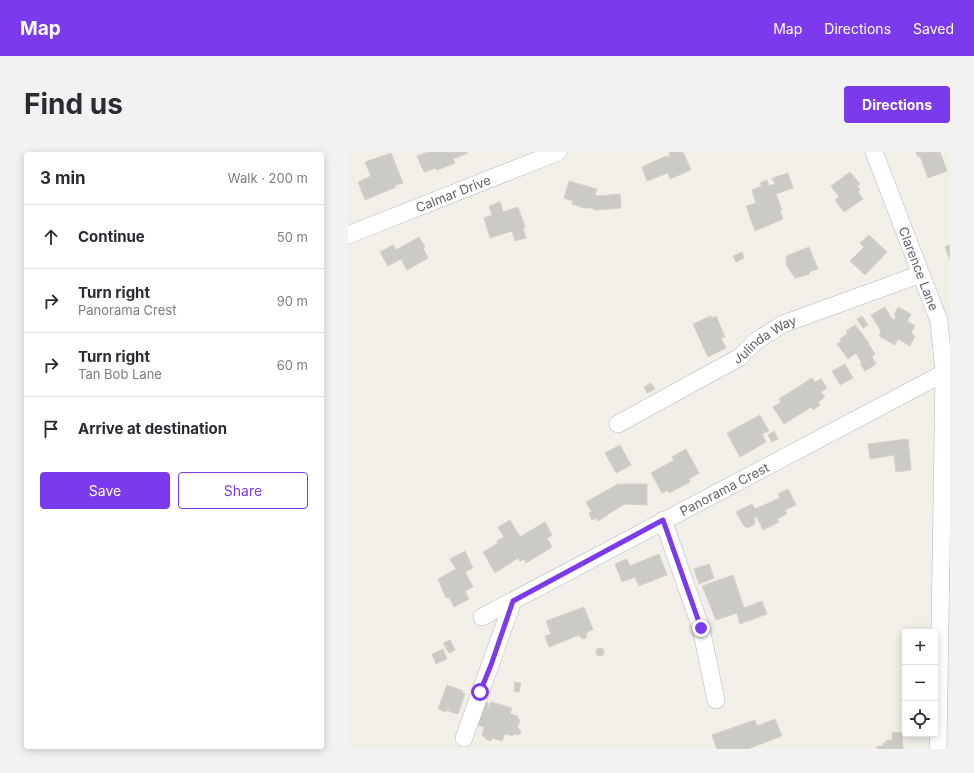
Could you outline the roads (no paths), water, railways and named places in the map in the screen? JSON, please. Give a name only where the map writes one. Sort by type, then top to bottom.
[{"type":"street","name":"Calmar Drive","points":[[348,235],[558,152]]},
{"type":"street","name":"Clarence Lane","points":[[874,152],[939,321],[944,373],[938,749]]},
{"type":"street","name":"Julinda Way","points":[[618,424],[740,356],[756,341],[783,324],[921,274]]},
{"type":"street","name":"Panorama Crest","points":[[482,617],[663,520],[944,373]]},
{"type":"street","points":[[663,520],[701,628],[716,700]]},
{"type":"street","points":[[464,738],[513,601]]}]
